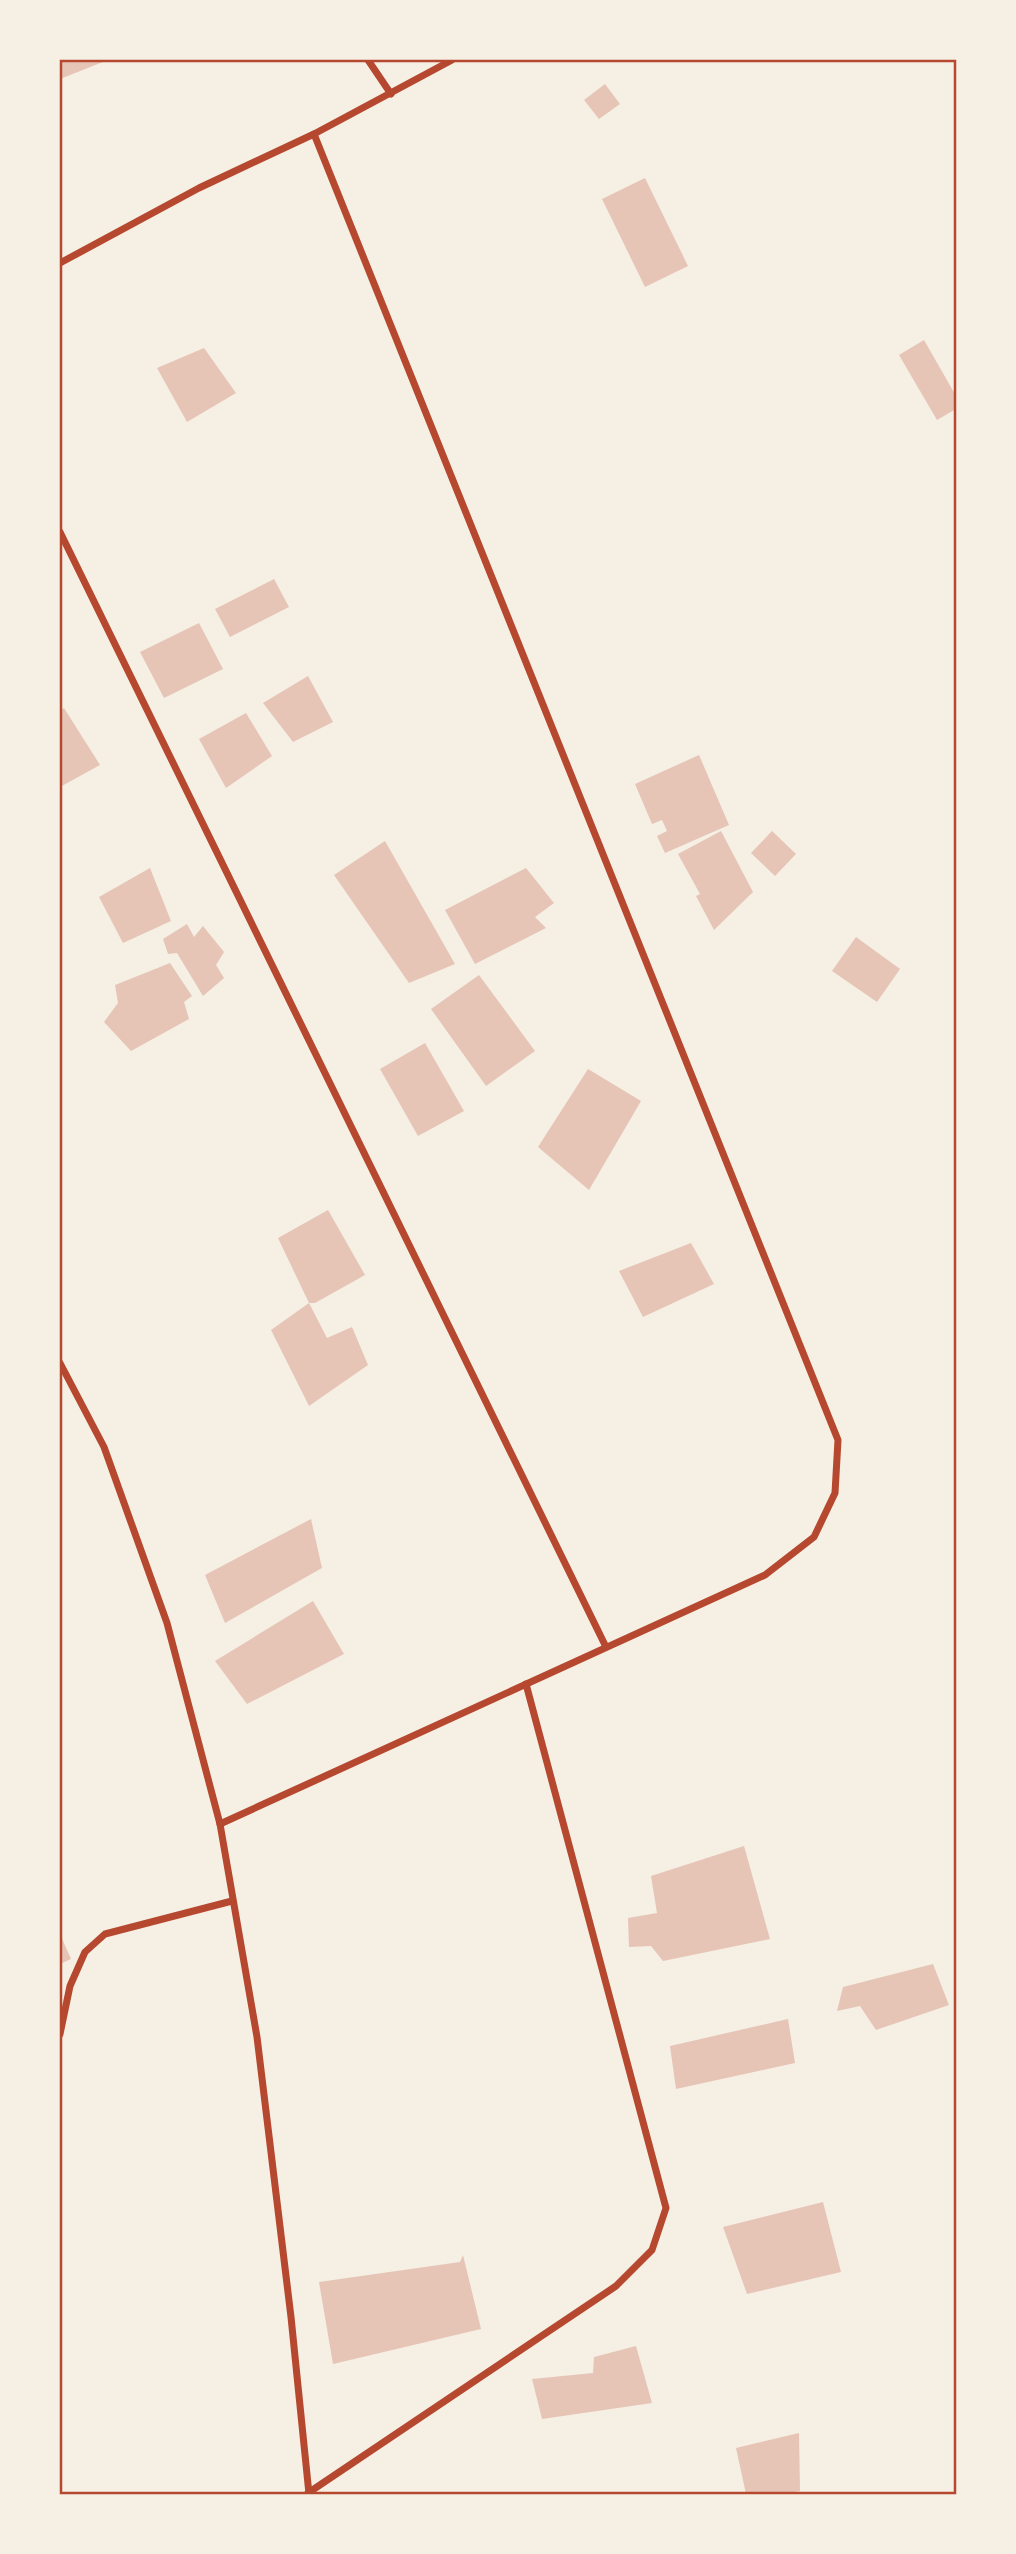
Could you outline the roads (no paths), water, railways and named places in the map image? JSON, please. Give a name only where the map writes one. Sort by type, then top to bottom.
[{"type":"street","points":[[368,60],[391,94]]},
{"type":"street","points":[[60,263],[199,188],[314,134],[452,60]]},
{"type":"street","points":[[220,1824],[765,1575],[814,1536],[835,1493],[838,1440],[314,134]]},
{"type":"street","points":[[60,532],[606,1647]]},
{"type":"street","points":[[60,1363],[104,1447],[167,1623],[220,1824],[257,2037],[291,2317],[308,2494],[616,2286],[653,2250],[666,2208],[526,1684]]},
{"type":"street","points":[[60,2035],[70,1986],[85,1952],[106,1934],[232,1900]]}]
